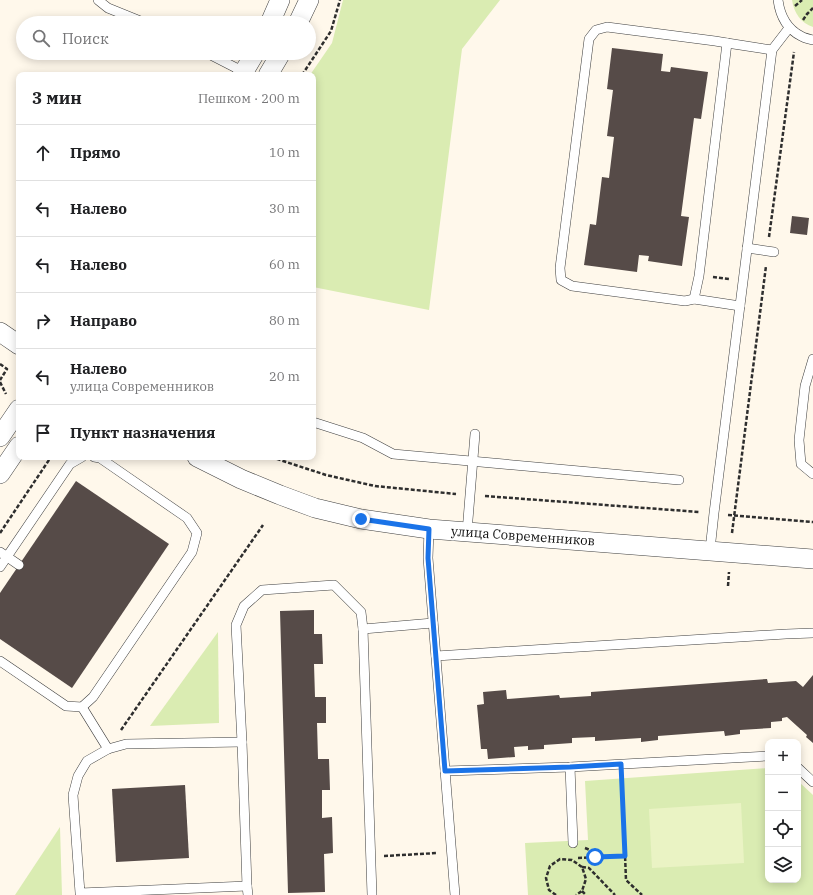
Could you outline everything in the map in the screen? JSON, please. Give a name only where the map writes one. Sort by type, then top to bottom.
[{"type":"street","points":[[273,16],[280,0]]},
{"type":"street","points":[[301,16],[309,0]]},
{"type":"street","points":[[244,72],[251,60]]},
{"type":"street","points":[[270,72],[277,60]]},
{"type":"street","points":[[0,332],[16,343]]},
{"type":"street","points":[[0,437],[16,413]]},
{"type":"street","points":[[0,474],[16,450]]},
{"type":"street","name":"улица Современников","points":[[203,460],[241,479],[280,495],[315,508],[361,519],[429,529],[813,559]]},
{"type":"lane","points":[[98,0],[108,8],[128,16]]},
{"type":"lane","points":[[778,0],[781,15],[789,28],[801,36],[813,40]]},
{"type":"lane","points":[[740,306],[694,299],[685,300],[572,286],[561,280],[560,268],[562,252],[589,38],[596,30],[607,27],[772,50]]},
{"type":"lane","points":[[710,550],[772,50],[789,28]]},
{"type":"lane","points":[[694,299],[699,276],[727,43]]},
{"type":"lane","points":[[219,60],[240,72]]},
{"type":"lane","points":[[747,248],[771,251]]},
{"type":"lane","points":[[813,359],[805,386],[799,440],[800,464],[813,474]]},
{"type":"lane","points":[[316,423],[363,438],[393,454],[679,480]]},
{"type":"lane","points":[[467,532],[475,434]]},
{"type":"lane","points":[[0,567],[3,554],[70,464],[77,460]]},
{"type":"lane","points":[[0,661],[66,706],[82,707],[93,698],[192,552],[197,533],[187,518],[103,460]]},
{"type":"lane","points":[[429,529],[428,558],[455,895]]},
{"type":"lane","points":[[3,554],[19,565]]},
{"type":"lane","points":[[242,742],[126,744],[108,749],[87,761],[78,776],[73,795],[80,894],[248,891],[242,742],[236,625],[244,606],[262,590],[334,584],[361,612],[363,629],[372,895]]},
{"type":"lane","points":[[363,629],[433,623]]},
{"type":"lane","points":[[436,656],[813,633]]},
{"type":"lane","points":[[82,707],[108,749]]},
{"type":"lane","points":[[445,771],[570,767],[765,756]]},
{"type":"lane","points":[[570,767],[573,843]]},
{"type":"lane","points":[[801,771],[813,782]]},
{"type":"path","points":[[316,54],[331,31],[340,0]]},
{"type":"path","points":[[791,8],[802,0]]},
{"type":"path","points":[[801,22],[806,14],[813,8]]},
{"type":"path","points":[[732,534],[771,251],[794,52]]},
{"type":"path","points":[[304,72],[312,60]]},
{"type":"path","points":[[0,364],[7,369],[0,381],[6,395]]},
{"type":"path","points":[[0,533],[49,460]]},
{"type":"path","points":[[281,460],[326,474],[375,486],[813,522]]},
{"type":"path","points":[[108,749],[263,525]]},
{"type":"path","points":[[728,586],[729,571]]},
{"type":"path","points":[[621,764],[626,880],[642,895]]},
{"type":"path","points":[[370,857],[451,852]]},
{"type":"path","points":[[556,895],[549,890],[546,878],[550,866],[560,859],[572,860],[580,857],[625,856]]},
{"type":"path","points":[[572,860],[582,867],[589,868],[616,895]]},
{"type":"path","points":[[576,895],[582,891],[586,879],[582,867]]},
{"type":"path","points":[[582,891],[586,895]]},
{"type":"green space","points":[[343,0],[500,0],[462,49],[429,310],[316,288],[316,72],[312,72],[332,43]]},
{"type":"green space","points":[[792,0],[813,0],[813,27],[805,23],[799,17],[794,9]]},
{"type":"green space","points":[[218,632],[219,723],[150,726]]},
{"type":"green space","points":[[765,768],[765,883],[801,883],[801,784],[813,795],[813,895],[528,895],[525,843],[588,840],[585,781]]},
{"type":"green space","points":[[741,803],[744,863],[652,868],[649,809]]},
{"type":"green space","points":[[60,827],[62,895],[15,895]]},
{"type":"building","points":[[612,48],[663,54],[661,71],[670,72],[671,67],[708,72],[701,119],[694,118],[681,216],[689,217],[682,266],[648,261],[649,256],[639,255],[637,272],[584,265],[590,224],[596,225],[602,177],[609,178],[614,137],[607,136],[613,90],[607,89]]},
{"type":"building","points":[[792,216],[809,218],[807,235],[790,233]]},
{"type":"building","points":[[76,481],[169,544],[72,688],[0,639],[0,593]]},
{"type":"building","points":[[314,610],[314,634],[322,634],[323,664],[314,664],[315,697],[326,697],[326,723],[317,723],[318,759],[329,759],[330,790],[322,790],[322,818],[332,817],[333,853],[324,854],[325,892],[288,893],[280,611]]},
{"type":"building","points":[[813,675],[813,743],[806,737],[807,735],[787,717],[782,718],[782,721],[771,722],[771,728],[740,730],[740,734],[725,736],[724,731],[658,736],[658,740],[641,742],[641,738],[595,741],[595,737],[572,738],[572,743],[544,745],[544,749],[528,750],[528,746],[514,747],[515,757],[488,759],[487,749],[481,749],[477,705],[484,704],[483,692],[506,690],[507,699],[559,695],[560,698],[591,696],[591,692],[767,679],[768,683],[796,681],[803,687]]},
{"type":"building","points":[[185,785],[189,858],[116,862],[112,789]]},
{"type":"route","points":[[361,519],[429,529],[428,558],[445,771],[621,764],[625,856],[595,857]]}]
